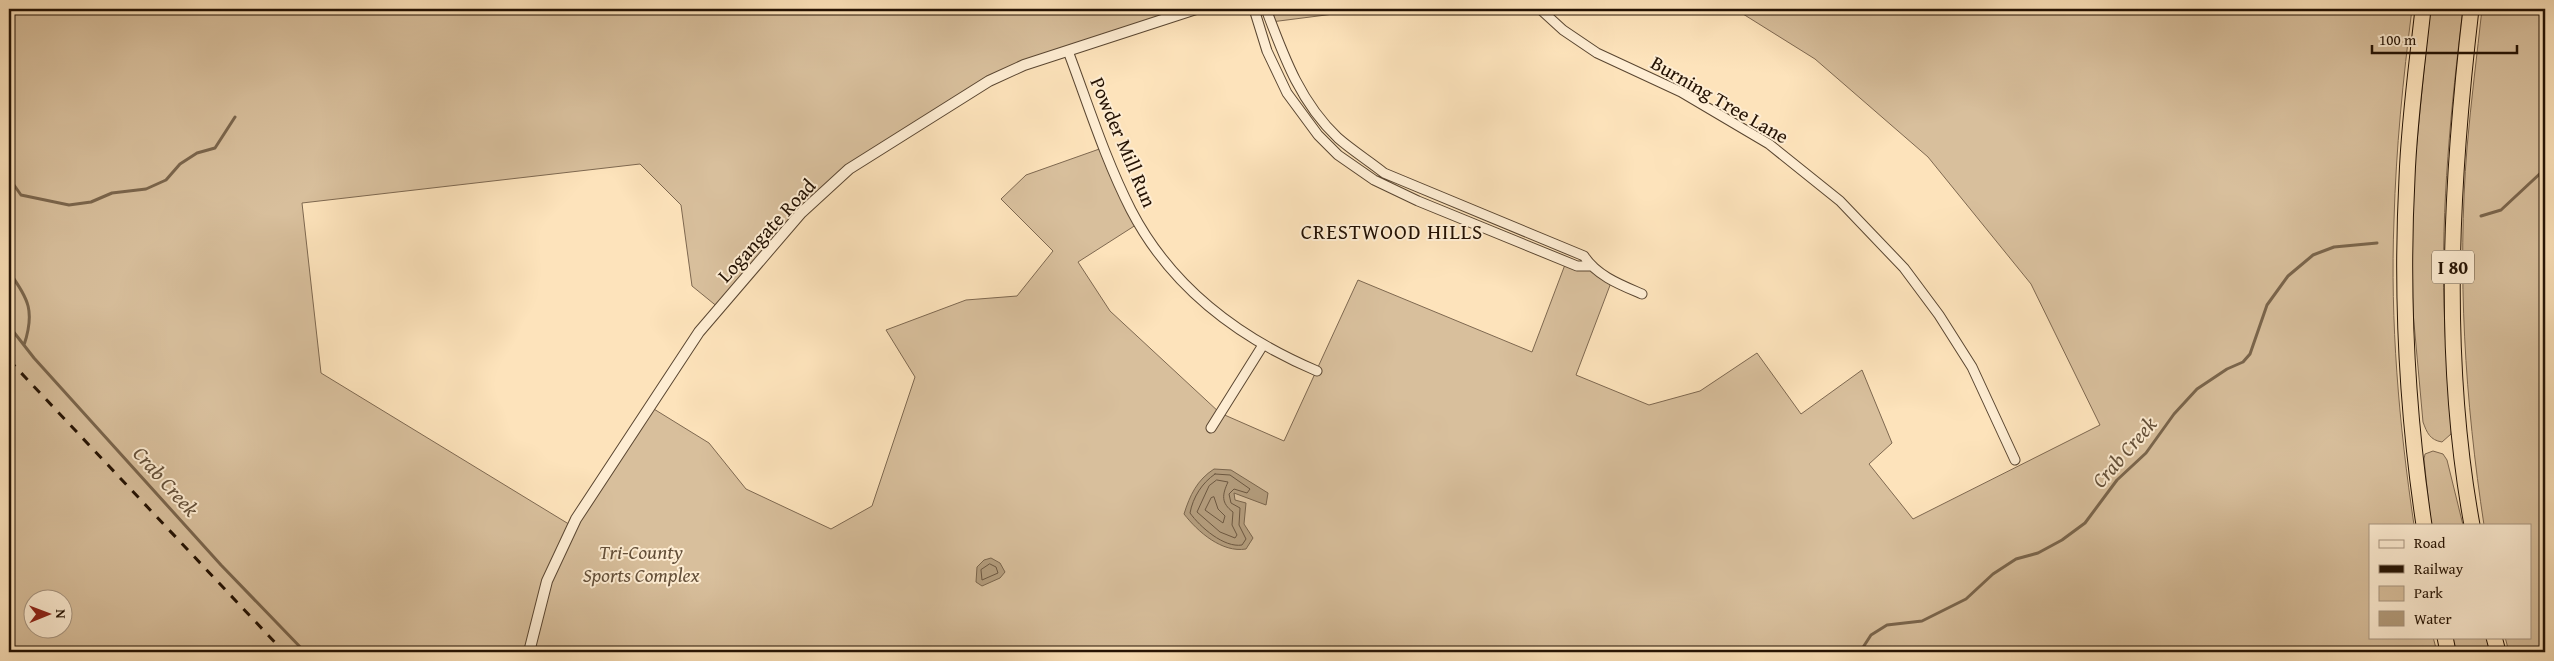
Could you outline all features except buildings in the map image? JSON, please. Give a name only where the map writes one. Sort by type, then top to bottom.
[{"type":"highway","name":"I 80","points":[[2423,9],[2407,176],[2404,299],[2414,445],[2424,524]]},
{"type":"highway","name":"I 80","points":[[2471,9],[2458,130],[2453,293],[2462,453],[2472,524]]},
{"type":"highway","points":[[2444,638],[2448,652]]},
{"type":"highway","points":[[2494,638],[2498,652]]},
{"type":"street","name":"Logangate Road","points":[[529,652],[547,581],[564,541],[584,506],[699,332],[801,213],[849,169],[959,98],[989,81],[1024,65],[1196,9]]},
{"type":"street","points":[[1254,9],[1275,70],[1301,113],[1338,154],[1379,182],[1418,201],[1577,266],[1591,266]]},
{"type":"street","points":[[1266,9],[1286,63],[1304,97],[1337,137],[1384,173],[1584,256],[1591,266],[1620,285],[1642,294]]},
{"type":"street","name":"Burning Tree Lane","points":[[1540,9],[1563,30],[1597,53],[1681,92],[1769,144],[1840,201],[1904,268],[1939,315],[1972,367],[2015,460]]},
{"type":"street","name":"Powder Mill Run","points":[[1068,50],[1118,182],[1148,238],[1172,270],[1200,300],[1243,334],[1284,357],[1317,371]]},
{"type":"street","points":[[1379,182],[1384,173]]},
{"type":"street","points":[[1211,428],[1263,345]]},
{"type":"green space","name":"Tri-County Sports Complex","points":[[9,9],[1196,9],[989,81],[828,187],[719,308],[692,286],[681,205],[640,164],[302,203],[321,373],[572,526],[649,406],[709,443],[746,489],[831,529],[872,506],[915,377],[886,330],[966,300],[1017,296],[1053,251],[1001,199],[1026,175],[1105,147],[1139,223],[1078,262],[1110,311],[1220,413],[1284,441],[1358,280],[1532,352],[1566,262],[1591,266],[1612,280],[1576,375],[1649,405],[1700,391],[1757,353],[1801,414],[1862,370],[1892,443],[1869,464],[1913,519],[2100,425],[2031,284],[1928,157],[1815,59],[1735,9],[2412,9],[2398,140],[2393,296],[2400,411],[2414,524],[2369,524],[2369,638],[2433,638],[2437,652],[9,652]]},
{"type":"green space","points":[[1266,9],[1373,9],[1271,22]]},
{"type":"green space","points":[[2430,9],[2463,9],[2451,120],[2443,269],[2447,366],[2452,427],[2451,434],[2442,442],[2435,440],[2430,435],[2423,422],[2413,312],[2412,240],[2414,172]]},
{"type":"green space","points":[[2482,9],[2545,9],[2545,652],[2509,652],[2505,638],[2532,638],[2532,524],[2484,524],[2477,478],[2468,384],[2463,290],[2464,195],[2472,95]]},
{"type":"green space","points":[[2433,451],[2443,454],[2447,460],[2463,524],[2431,524],[2425,454]]},
{"type":"green space","points":[[2450,638],[2487,638],[2490,652],[2454,652]]},
{"type":"water","points":[[1214,469],[1231,470],[1268,493],[1266,505],[1234,493],[1235,500],[1246,503],[1244,524],[1253,538],[1246,549],[1228,548],[1211,540],[1196,528],[1184,514],[1195,488]]},
{"type":"water","points":[[991,558],[1000,563],[1005,572],[1000,578],[982,586],[976,582],[977,567],[984,560]]},
{"type":"waterway","points":[[9,178],[21,195],[69,205],[91,202],[112,193],[146,189],[166,180],[180,164],[197,153],[215,148],[235,117]]},
{"type":"waterway","name":"Crab Creek","points":[[2481,216],[2501,210],[2545,169]]},
{"type":"waterway","name":"Crab Creek","points":[[1860,652],[1871,635],[1887,625],[1922,621],[1966,599],[1993,574],[2016,559],[2038,553],[2062,540],[2085,523],[2117,480],[2146,453],[2174,414],[2197,389],[2227,369],[2243,362],[2250,354],[2267,305],[2288,276],[2313,255],[2334,247],[2377,243]]},
{"type":"waterway","points":[[9,272],[21,290],[28,306],[29,323],[24,345]]},
{"type":"waterway","name":"Crab Creek","points":[[9,326],[34,358],[221,565],[305,652]]},
{"type":"railway","points":[[9,360],[284,652]]},
{"type":"district","name":"CRESTWOOD HILLS","points":[[1392,231]]}]
